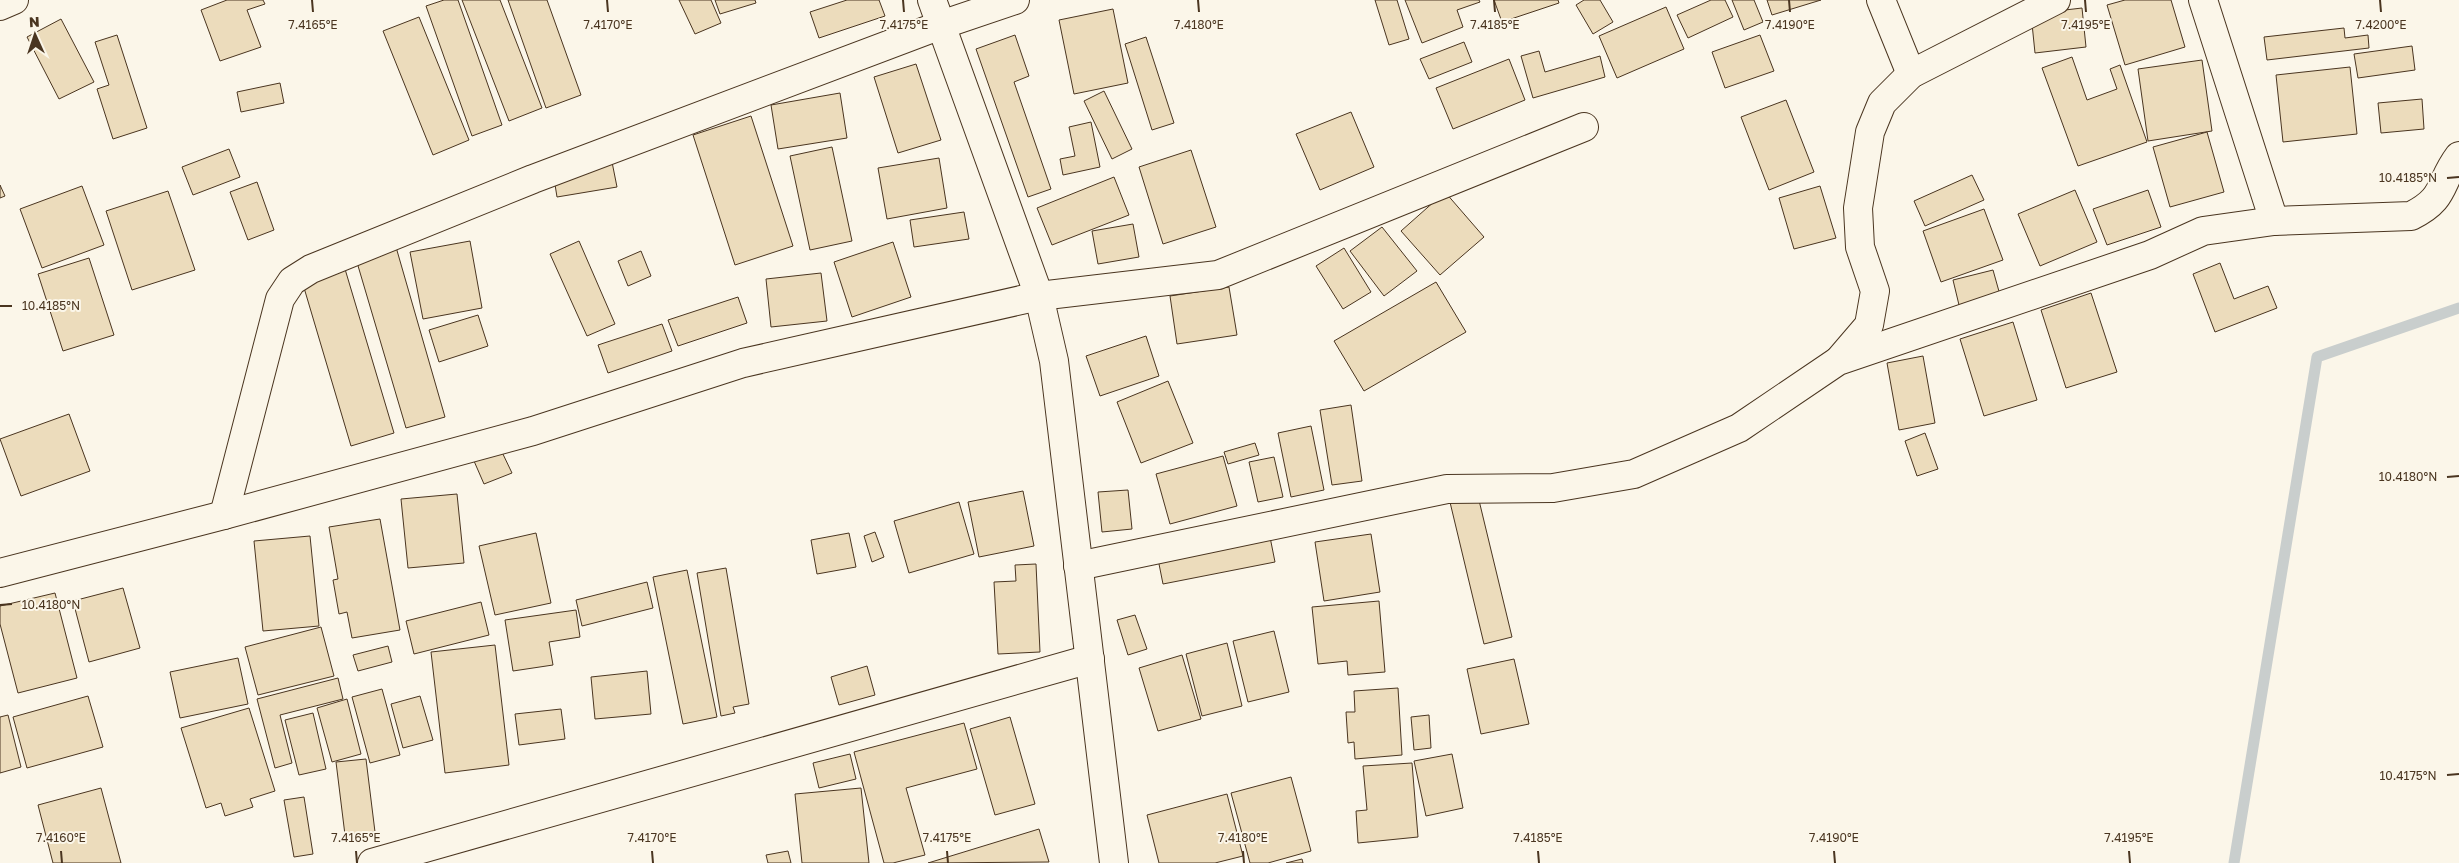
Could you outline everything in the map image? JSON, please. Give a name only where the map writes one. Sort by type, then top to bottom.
[{"type":"street","points":[[0,6],[14,0]]},
{"type":"street","points":[[224,516],[280,299],[292,282],[311,268],[533,179],[937,12],[1015,0]]},
{"type":"street","points":[[1881,0],[1912,74]]},
{"type":"street","points":[[1838,361],[1869,325],[1875,291],[1860,247],[1858,208],[1870,132],[1882,103],[1912,74],[2056,0]]},
{"type":"street","points":[[2203,0],[2274,221]]},
{"type":"street","points":[[937,12],[1039,296],[1054,361],[1114,863]]},
{"type":"street","points":[[0,573],[224,516],[533,431],[743,363],[1039,296],[1218,275],[1584,127]]},
{"type":"street","points":[[1078,566],[1447,489],[1553,488],[1634,474],[1738,428],[1838,361],[2150,254],[2203,231],[2274,221],[2411,216],[2427,208],[2437,198],[2459,156]]},
{"type":"street","points":[[372,863],[1090,659]]},
{"type":"building","points":[[227,0],[263,0],[265,4],[247,10],[261,47],[220,61],[201,10]]},
{"type":"building","points":[[444,0],[458,0],[502,125],[472,136],[426,6]]},
{"type":"building","points":[[462,0],[500,0],[542,108],[509,121]]},
{"type":"building","points":[[508,0],[547,0],[581,95],[546,108]]},
{"type":"building","points":[[679,0],[711,0],[721,23],[695,34]]},
{"type":"building","points":[[715,0],[755,0],[756,3],[720,14]]},
{"type":"building","points":[[847,0],[879,0],[885,16],[819,38],[810,12]]},
{"type":"building","points":[[1375,0],[1397,0],[1409,39],[1389,45]]},
{"type":"building","points":[[1405,0],[1479,0],[1480,2],[1457,10],[1463,27],[1422,43]]},
{"type":"building","points":[[1494,0],[1558,0],[1559,3],[1502,22]]},
{"type":"building","points":[[1584,0],[1600,0],[1613,22],[1593,34],[1576,5]]},
{"type":"building","points":[[1711,0],[1725,0],[1733,17],[1688,38],[1677,15]]},
{"type":"building","points":[[1732,0],[1754,0],[1763,22],[1744,30]]},
{"type":"building","points":[[1767,0],[1821,0],[1772,15]]},
{"type":"building","points":[[2125,0],[2171,0],[2185,47],[2125,65],[2107,5]]},
{"type":"building","points":[[1666,7],[1684,49],[1617,78],[1599,36]]},
{"type":"building","points":[[2082,8],[2086,47],[2035,53],[2031,14]]},
{"type":"building","points":[[1113,9],[1128,83],[1074,94],[1059,20]]},
{"type":"building","points":[[419,17],[469,140],[433,155],[383,31]]},
{"type":"building","points":[[61,19],[94,82],[59,99],[27,37]]},
{"type":"building","points":[[2344,28],[2345,38],[2368,35],[2369,48],[2267,60],[2264,37]]},
{"type":"building","points":[[117,35],[147,128],[113,139],[97,89],[109,85],[95,42]]},
{"type":"building","points":[[1015,35],[1029,76],[1014,82],[1051,189],[1028,197],[976,49]]},
{"type":"building","points":[[1760,35],[1774,71],[1725,88],[1712,52]]},
{"type":"building","points":[[1146,37],[1174,123],[1152,130],[1125,44]]},
{"type":"building","points":[[1464,42],[1472,62],[1429,79],[1420,59]]},
{"type":"building","points":[[2412,46],[2415,70],[2358,78],[2354,54]]},
{"type":"building","points":[[1539,51],[1545,72],[1600,56],[1605,77],[1533,98],[1521,56]]},
{"type":"building","points":[[2072,57],[2087,100],[2117,89],[2110,69],[2120,65],[2147,142],[2078,166],[2042,68]]},
{"type":"building","points":[[1509,59],[1525,100],[1453,129],[1436,88]]},
{"type":"building","points":[[2202,60],[2212,131],[2148,141],[2138,69]]},
{"type":"building","points":[[916,64],[941,140],[898,153],[874,77]]},
{"type":"building","points":[[2350,67],[2357,134],[2283,142],[2276,75]]},
{"type":"building","points":[[280,83],[284,103],[241,112],[237,92]]},
{"type":"building","points":[[1104,91],[1132,149],[1112,159],[1084,101]]},
{"type":"building","points":[[840,93],[847,138],[778,149],[771,105]]},
{"type":"building","points":[[2422,99],[2424,129],[2381,133],[2378,103]]},
{"type":"building","points":[[1786,100],[1814,172],[1769,190],[1741,117]]},
{"type":"building","points":[[1351,112],[1374,167],[1320,190],[1296,134]]},
{"type":"building","points":[[751,116],[793,246],[735,265],[693,135]]},
{"type":"building","points":[[1091,122],[1100,167],[1063,175],[1060,159],[1075,156],[1069,127]]},
{"type":"building","points":[[2207,132],[2224,192],[2170,207],[2153,147]]},
{"type":"building","points":[[832,147],[852,241],[810,250],[790,156]]},
{"type":"building","points":[[229,149],[240,177],[193,195],[182,167]]},
{"type":"building","points":[[1191,150],[1216,227],[1163,244],[1139,167]]},
{"type":"building","points":[[939,158],[947,208],[887,219],[878,168]]},
{"type":"building","points":[[612,162],[617,187],[557,197],[553,172]]},
{"type":"building","points":[[1972,175],[1984,200],[1925,226],[1914,201]]},
{"type":"building","points":[[1114,177],[1129,215],[1052,245],[1037,208]]},
{"type":"building","points":[[257,182],[274,230],[248,240],[230,192]]},
{"type":"building","points":[[0,185],[5,196],[0,198]]},
{"type":"building","points":[[82,186],[104,245],[42,268],[20,209]]},
{"type":"building","points":[[1820,186],[1836,238],[1794,249],[1779,198]]},
{"type":"building","points":[[2075,190],[2097,242],[2040,266],[2018,214]]},
{"type":"building","points":[[2148,190],[2161,227],[2107,245],[2093,209]]},
{"type":"building","points":[[168,191],[195,270],[132,290],[106,211]]},
{"type":"building","points":[[1445,192],[1484,237],[1440,275],[1401,231]]},
{"type":"building","points":[[1984,209],[2003,260],[1941,282],[1923,231]]},
{"type":"building","points":[[964,212],[969,239],[914,247],[910,220]]},
{"type":"building","points":[[1133,224],[1139,257],[1098,264],[1092,231]]},
{"type":"building","points":[[1382,227],[1417,271],[1384,296],[1350,251]]},
{"type":"building","points":[[470,241],[482,308],[423,319],[410,252]]},
{"type":"building","points":[[579,241],[615,324],[587,336],[550,254]]},
{"type":"building","points":[[893,242],[911,297],[852,317],[834,262]]},
{"type":"building","points":[[396,247],[445,417],[406,428],[356,259]]},
{"type":"building","points":[[1344,248],[1371,292],[1343,309],[1316,266]]},
{"type":"building","points":[[641,251],[651,276],[628,286],[618,261]]},
{"type":"building","points":[[89,258],[114,335],[63,351],[38,274]]},
{"type":"building","points":[[2220,263],[2234,299],[2268,286],[2277,308],[2215,332],[2193,274]]},
{"type":"building","points":[[345,269],[394,433],[351,446],[302,281]]},
{"type":"building","points":[[1993,270],[2000,295],[1959,305],[1953,280]]},
{"type":"building","points":[[821,273],[827,321],[771,327],[766,279]]},
{"type":"building","points":[[1436,282],[1466,332],[1364,391],[1334,341]]},
{"type":"building","points":[[1229,287],[1237,335],[1177,344],[1170,296]]},
{"type":"building","points":[[2091,293],[2117,372],[2066,388],[2041,310]]},
{"type":"building","points":[[738,297],[747,323],[678,346],[668,320]]},
{"type":"building","points":[[478,315],[488,346],[439,362],[429,330]]},
{"type":"building","points":[[2013,322],[2037,400],[1984,416],[1960,339]]},
{"type":"building","points":[[662,324],[672,351],[608,373],[598,345]]},
{"type":"building","points":[[1146,336],[1159,376],[1100,396],[1086,356]]},
{"type":"building","points":[[1923,356],[1935,423],[1899,430],[1887,363]]},
{"type":"building","points":[[1168,381],[1193,443],[1141,463],[1117,402]]},
{"type":"building","points":[[1351,405],[1362,481],[1332,485],[1320,410]]},
{"type":"building","points":[[69,414],[90,471],[21,496],[0,439]]},
{"type":"building","points":[[1311,426],[1324,490],[1291,497],[1278,433]]},
{"type":"building","points":[[1925,433],[1938,469],[1917,476],[1905,441]]},
{"type":"building","points":[[1255,443],[1259,455],[1228,464],[1224,452]]},
{"type":"building","points":[[501,450],[512,473],[484,484],[474,461]]},
{"type":"building","points":[[1223,456],[1237,506],[1170,524],[1156,474]]},
{"type":"building","points":[[1274,457],[1283,497],[1258,502],[1249,462]]},
{"type":"building","points":[[1128,490],[1132,529],[1102,532],[1098,492]]},
{"type":"building","points":[[1023,491],[1034,546],[979,557],[968,502]]},
{"type":"building","points":[[1477,492],[1512,637],[1484,644],[1449,498]]},
{"type":"building","points":[[457,494],[464,563],[408,568],[401,499]]},
{"type":"building","points":[[959,502],[974,554],[909,573],[894,521]]},
{"type":"building","points":[[380,519],[400,630],[352,638],[347,612],[339,614],[333,580],[338,579],[329,527]]},
{"type":"building","points":[[875,532],[884,557],[872,562],[864,536]]},
{"type":"building","points":[[536,533],[551,603],[495,615],[479,546]]},
{"type":"building","points":[[849,533],[856,567],[817,574],[811,540]]},
{"type":"building","points":[[1371,534],[1380,592],[1324,601],[1315,542]]},
{"type":"building","points":[[310,536],[319,626],[263,631],[254,541]]},
{"type":"building","points":[[1270,537],[1275,562],[1163,584],[1158,559]]},
{"type":"building","points":[[1036,564],[1040,652],[998,654],[994,582],[1016,581],[1015,565]]},
{"type":"building","points":[[726,568],[749,704],[733,707],[735,713],[721,716],[697,573]]},
{"type":"building","points":[[687,570],[717,717],[683,724],[653,577]]},
{"type":"building","points":[[647,582],[653,608],[582,626],[576,600]]},
{"type":"building","points":[[123,588],[140,648],[89,662],[73,601]]},
{"type":"building","points":[[55,593],[77,678],[18,693],[0,624],[0,606]]},
{"type":"building","points":[[1379,601],[1385,672],[1348,675],[1347,661],[1318,664],[1312,607]]},
{"type":"building","points":[[481,602],[489,635],[414,654],[406,621]]},
{"type":"building","points":[[576,610],[580,637],[549,642],[553,665],[513,671],[505,620]]},
{"type":"building","points":[[1135,615],[1147,649],[1128,655],[1117,620]]},
{"type":"building","points":[[321,627],[334,676],[258,695],[245,647]]},
{"type":"building","points":[[1274,631],[1289,692],[1248,702],[1233,641]]},
{"type":"building","points":[[1227,643],[1242,706],[1202,716],[1186,654]]},
{"type":"building","points":[[495,645],[509,765],[445,773],[431,652]]},
{"type":"building","points":[[388,646],[392,662],[358,671],[353,655]]},
{"type":"building","points":[[1182,655],[1201,719],[1158,731],[1139,668]]},
{"type":"building","points":[[238,658],[248,704],[180,718],[170,672]]},
{"type":"building","points":[[1514,659],[1529,724],[1481,734],[1467,669]]},
{"type":"building","points":[[867,666],[875,695],[839,705],[831,677]]},
{"type":"building","points":[[647,671],[651,714],[595,719],[591,677]]},
{"type":"building","points":[[338,678],[343,699],[280,715],[292,763],[275,768],[257,699]]},
{"type":"building","points":[[1398,688],[1402,755],[1355,759],[1354,742],[1348,743],[1346,712],[1355,712],[1354,691]]},
{"type":"building","points":[[382,689],[400,755],[370,763],[352,697]]},
{"type":"building","points":[[88,696],[103,747],[27,768],[13,717]]},
{"type":"building","points":[[420,696],[433,740],[403,748],[391,704]]},
{"type":"building","points":[[347,699],[361,754],[332,762],[317,708]]},
{"type":"building","points":[[249,708],[275,791],[250,799],[253,807],[225,816],[221,803],[206,808],[181,728]]},
{"type":"building","points":[[561,709],[565,739],[519,745],[515,714]]},
{"type":"building","points":[[313,713],[326,769],[299,775],[285,720]]},
{"type":"building","points":[[8,715],[21,767],[0,773],[0,717]]},
{"type":"building","points":[[1429,715],[1431,748],[1414,750],[1411,717]]},
{"type":"building","points":[[1010,717],[1035,804],[995,815],[970,729]]},
{"type":"building","points":[[964,723],[977,769],[906,788],[925,855],[893,863],[884,863],[854,752]]},
{"type":"building","points":[[850,754],[856,779],[819,788],[813,763]]},
{"type":"building","points":[[1452,754],[1463,808],[1426,816],[1414,761]]},
{"type":"building","points":[[366,759],[375,832],[345,835],[336,762]]},
{"type":"building","points":[[1412,763],[1418,837],[1358,843],[1356,811],[1367,810],[1363,766]]},
{"type":"building","points":[[1291,777],[1311,851],[1268,863],[1250,863],[1231,793]]},
{"type":"building","points":[[101,788],[121,863],[53,863],[38,805]]},
{"type":"building","points":[[861,788],[869,863],[802,863],[795,794]]},
{"type":"building","points":[[1227,794],[1243,856],[1215,863],[1159,863],[1147,815]]},
{"type":"building","points":[[304,797],[313,854],[294,857],[284,800]]},
{"type":"building","points":[[1039,829],[1049,862],[928,863]]},
{"type":"building","points":[[788,851],[791,863],[768,863],[766,855]]},
{"type":"building","points":[[1302,859],[1303,863],[1286,863]]},
{"type":"waterway","points":[[2234,863],[2317,357],[2459,308]]}]
